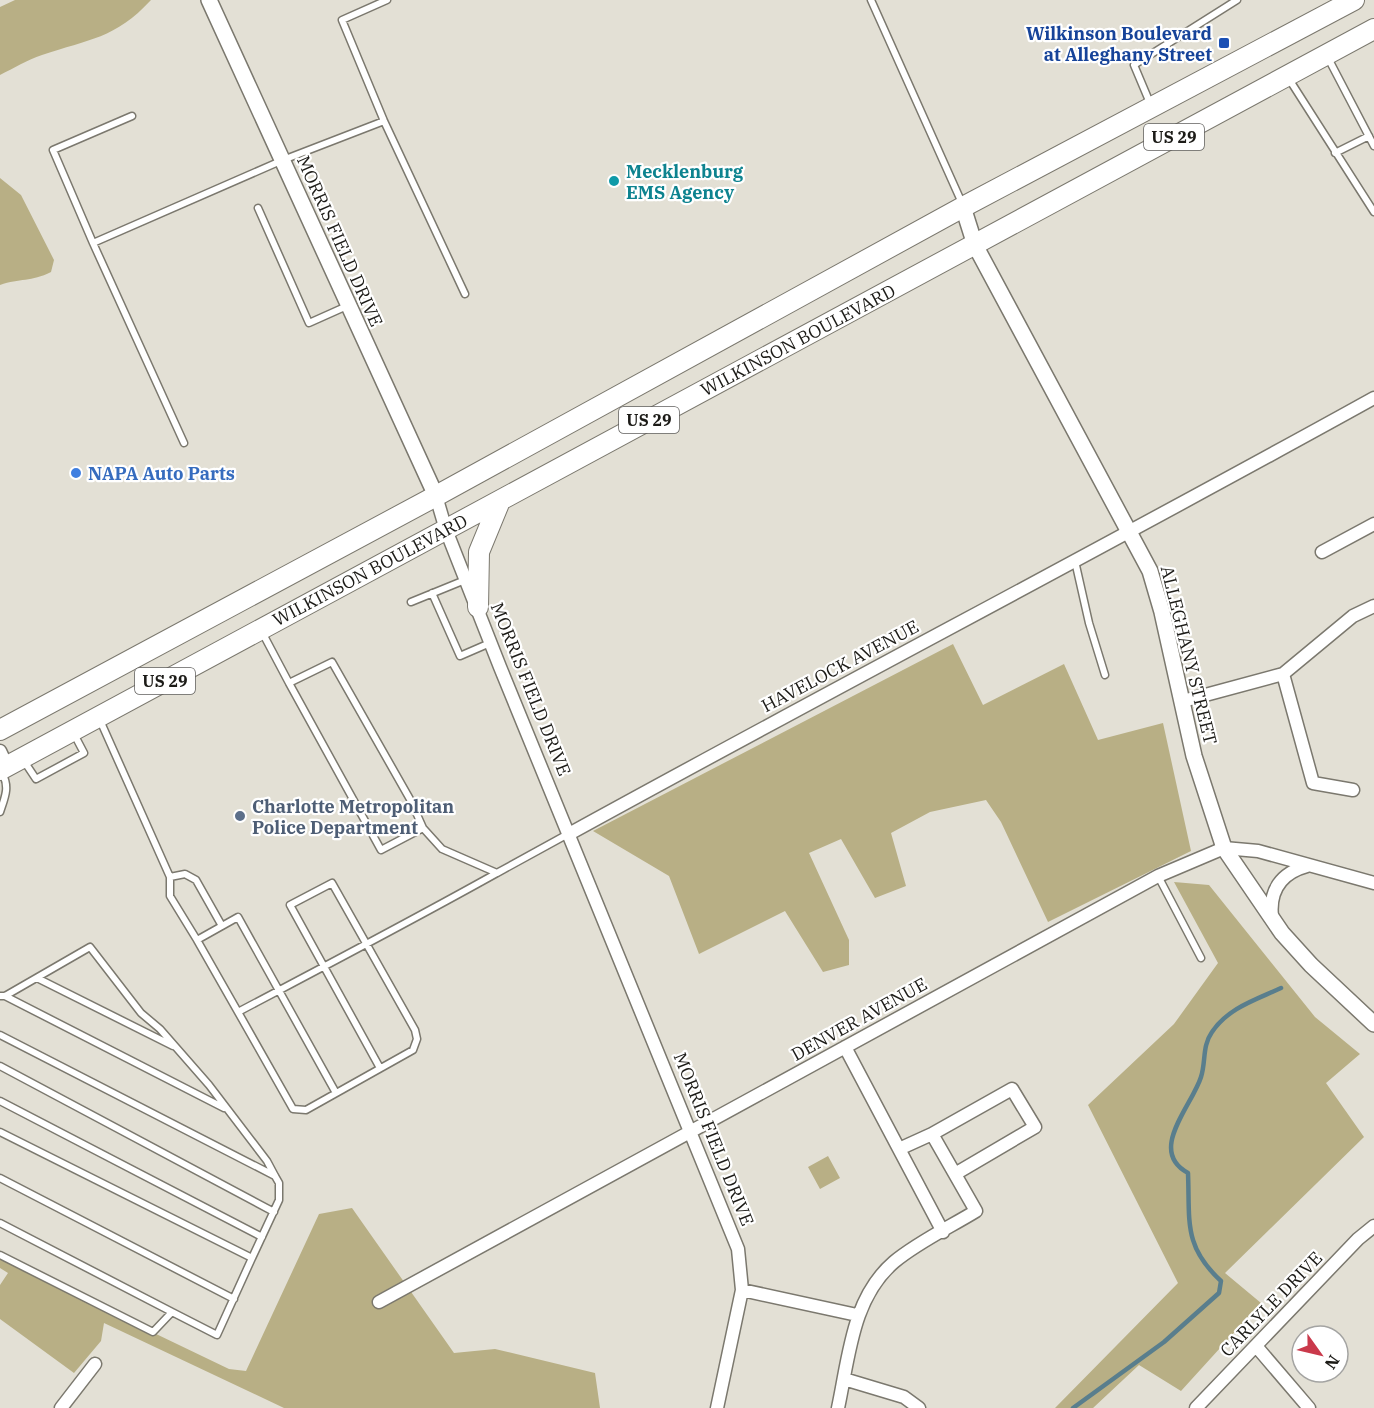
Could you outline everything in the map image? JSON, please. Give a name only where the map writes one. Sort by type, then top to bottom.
[{"type":"main road","name":"WILKINSON BOULEVARD","points":[[0,730],[436,496],[963,207],[1354,0]]},
{"type":"main road","name":"WILKINSON BOULEVARD","points":[[6,763],[73,731],[1374,29]]},
{"type":"main road","points":[[478,608],[479,552],[500,501]]},
{"type":"street","name":"MORRIS FIELD DRIVE","points":[[209,0],[436,496],[446,530],[738,1249],[742,1290],[717,1408]]},
{"type":"street","name":"ALLEGHANY STREET","points":[[963,207],[975,245],[1150,571],[1183,701],[1194,756],[1224,848],[1273,921],[1311,965],[1374,1024]]},
{"type":"street","name":"HAVELOCK AVENUE","points":[[569,834],[769,723],[1129,532],[1374,398]]},
{"type":"street","points":[[1322,552],[1374,524]]},
{"type":"street","points":[[1183,701],[1283,674],[1353,616],[1374,606]]},
{"type":"street","points":[[1283,674],[1313,783],[1353,790]]},
{"type":"street","name":"DENVER AVENUE","points":[[379,1302],[1158,876],[1224,848],[1257,851],[1374,883]]},
{"type":"street","points":[[1273,921],[1270,903],[1274,891],[1284,876],[1308,866]]},
{"type":"street","points":[[845,1047],[943,1232]]},
{"type":"street","points":[[899,1149],[932,1134],[1012,1089],[1035,1127],[955,1174]]},
{"type":"street","points":[[838,1408],[857,1315],[880,1278],[895,1261],[976,1211],[932,1134]]},
{"type":"street","name":"CARLYLE DRIVE","points":[[1196,1408],[1358,1239],[1374,1226]]},
{"type":"street","points":[[742,1290],[857,1315]]},
{"type":"street","points":[[1256,1346],[1309,1408]]},
{"type":"street","points":[[60,1408],[95,1364]]},
{"type":"street","points":[[844,1379],[904,1397],[919,1408]]},
{"type":"lane","points":[[387,0],[342,20],[384,121],[465,294]]},
{"type":"lane","points":[[871,0],[963,207]]},
{"type":"lane","points":[[1151,107],[1134,65],[1238,0]]},
{"type":"lane","points":[[1326,55],[1374,146]]},
{"type":"lane","points":[[1287,76],[1374,212]]},
{"type":"lane","points":[[132,116],[53,150],[184,443]]},
{"type":"lane","points":[[93,243],[283,160],[384,121]]},
{"type":"lane","points":[[1335,153],[1369,136]]},
{"type":"lane","points":[[258,208],[309,323],[348,306]]},
{"type":"lane","points":[[1075,561],[1089,623],[1105,675]]},
{"type":"lane","points":[[411,602],[466,579]]},
{"type":"lane","points":[[432,593],[460,656],[491,642]]},
{"type":"lane","points":[[260,629],[381,850],[423,828]]},
{"type":"lane","points":[[289,683],[332,662],[411,801],[423,828],[442,849],[497,873]]},
{"type":"lane","points":[[99,717],[170,877],[170,896],[293,1109],[306,1110],[413,1050],[417,1039],[416,1030],[332,883],[290,905],[322,967],[380,1068]]},
{"type":"lane","points":[[0,812],[7,794],[6,763]]},
{"type":"lane","points":[[238,1012],[366,946],[569,834]]},
{"type":"lane","points":[[170,877],[185,874],[196,880],[222,926]]},
{"type":"lane","points":[[1158,876],[1201,958]]},
{"type":"lane","points":[[197,940],[238,917],[336,1093]]},
{"type":"lane","points":[[0,1223],[217,1335],[279,1200],[279,1183],[267,1161],[176,1047],[141,1013],[90,947],[3,996]]},
{"type":"lane","points":[[38,978],[176,1047]]},
{"type":"lane","points":[[3,996],[228,1110]]},
{"type":"lane","points":[[0,1035],[275,1176]]},
{"type":"lane","points":[[0,1066],[274,1212]]},
{"type":"lane","points":[[0,1101],[262,1237]]},
{"type":"lane","points":[[0,1132],[252,1258]]},
{"type":"lane","points":[[0,1178],[234,1299]]},
{"type":"lane","points":[[0,1255],[153,1332],[172,1312]]},
{"type":"shaded area","points":[[15,0],[151,0],[125,23],[101,36],[36,57],[0,75],[0,7]]},
{"type":"shaded area","points":[[0,178],[21,195],[54,260],[51,272],[0,285]]},
{"type":"shaded area","points":[[953,644],[983,705],[1064,664],[1098,740],[1163,723],[1191,851],[1048,922],[1001,822],[986,800],[930,812],[891,833],[906,886],[875,898],[841,839],[809,853],[849,940],[849,965],[823,972],[785,911],[699,954],[669,876],[593,831]]},
{"type":"shaded area","points":[[1174,882],[1209,885],[1315,1017],[1360,1054],[1326,1083],[1364,1137],[1225,1273],[1261,1303],[1181,1391],[1139,1365],[1093,1408],[1055,1408],[1178,1283],[1088,1105],[1174,1024],[1218,963]]},
{"type":"shaded area","points":[[828,1156],[840,1178],[820,1189],[808,1167]]},
{"type":"shaded area","points":[[352,1208],[454,1353],[495,1349],[595,1373],[600,1408],[284,1408],[104,1323],[101,1341],[74,1373],[0,1319],[0,1285],[8,1273],[0,1268],[0,1259],[229,1369],[246,1371],[319,1214]]},
{"type":"waterway","points":[[1073,1408],[1164,1342],[1219,1293],[1221,1281],[1200,1256],[1194,1244],[1189,1219],[1188,1173],[1176,1164],[1171,1153],[1172,1141],[1182,1114],[1201,1077],[1205,1048],[1212,1032],[1234,1011],[1281,988]]},
{"type":"place","name":"Wilkinson Boulevard at Alleghany Street","points":[[1224,43]]},
{"type":"place","name":"Mecklenburg EMS Agency","points":[[614,181]]},
{"type":"place","name":"NAPA Auto Parts","points":[[76,473]]},
{"type":"place","name":"Charlotte Metropolitan Police Department","points":[[240,816]]}]
